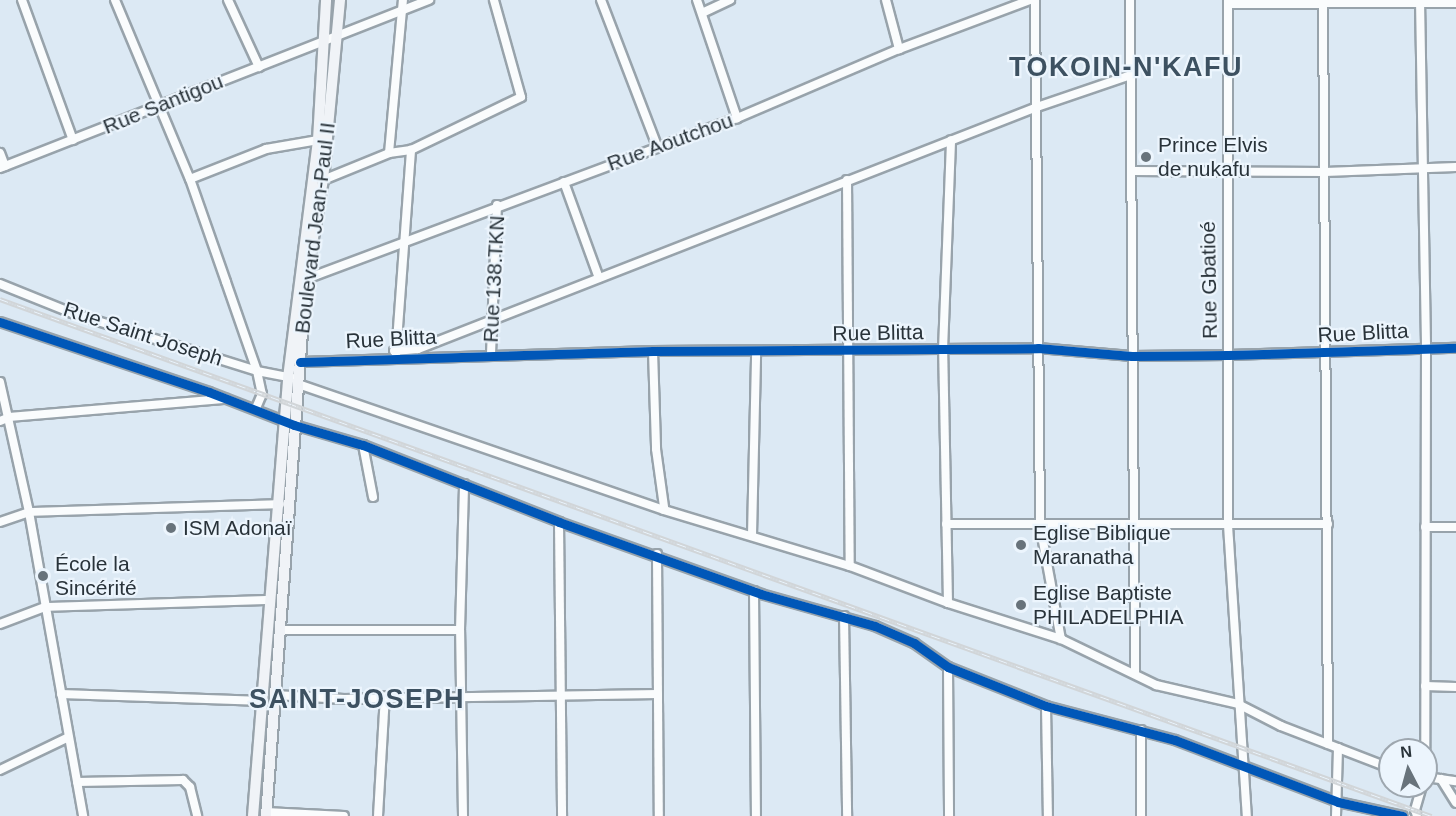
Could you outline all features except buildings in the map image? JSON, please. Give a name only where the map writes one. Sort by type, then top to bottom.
[{"type":"main road","name":"Boulevard Jean-Paul II","points":[[295,380],[300,362],[306,279],[323,180],[332,38],[326,0]]},
{"type":"main road","name":"Boulevard Jean-Paul II","points":[[253,816],[264,701],[270,600],[295,380],[318,140],[332,38],[340,0]]},
{"type":"main road","name":"Boulevard Jean-Paul II","points":[[266,814],[290,423]]},
{"type":"street","points":[[22,0],[73,140]]},
{"type":"street","points":[[115,0],[190,179],[257,371],[262,394],[256,408]]},
{"type":"street","points":[[228,0],[259,67]]},
{"type":"street","points":[[389,153],[403,0]]},
{"type":"street","name":"Rue Santigou","points":[[3,167],[429,0]]},
{"type":"street","points":[[323,180],[389,153],[411,150],[521,97],[494,0]]},
{"type":"street","points":[[601,0],[657,146]]},
{"type":"street","points":[[696,0],[737,118]]},
{"type":"street","points":[[702,13],[730,0]]},
{"type":"street","points":[[886,0],[899,49]]},
{"type":"street","name":"Rue Aoutchou","points":[[306,279],[497,205],[737,118],[899,49],[1030,0]]},
{"type":"street","points":[[1035,0],[1040,525],[1060,639]]},
{"type":"street","points":[[1130,0],[1135,674]]},
{"type":"street","points":[[1420,1],[1426,348],[1425,738]]},
{"type":"street","points":[[1228,2],[1420,1],[1456,3]]},
{"type":"street","name":"Rue Gbatioé","points":[[1228,2],[1226,170],[1228,525],[1238,704],[1246,770],[1247,816]]},
{"type":"street","points":[[1323,3],[1328,744]]},
{"type":"street","points":[[411,150],[395,353],[418,349],[493,317],[599,278],[1036,107],[1131,75]]},
{"type":"street","points":[[190,179],[266,149],[318,140]]},
{"type":"street","points":[[948,603],[943,350],[951,140]]},
{"type":"street","points":[[0,153],[3,167]]},
{"type":"street","points":[[1132,171],[1325,172],[1456,167]]},
{"type":"street","points":[[847,180],[850,566]]},
{"type":"street","points":[[564,182],[599,278]]},
{"type":"street","name":"Rue 138.TKN","points":[[491,354],[497,205]]},
{"type":"street","name":"Rue Saint Joseph","points":[[0,284],[72,313],[257,371],[295,380],[664,507],[850,566],[948,603],[1060,639],[1156,685],[1238,704],[1281,726],[1378,763]]},
{"type":"street","points":[[0,322],[256,408],[290,423],[363,445],[559,522],[657,554],[754,591],[844,616],[914,643],[948,668],[1047,706],[1141,730],[1338,802],[1403,816]]},
{"type":"street","name":"Rue Blitta","points":[[300,362],[395,353],[756,352],[1038,348],[1132,356],[1228,356],[1456,348]]},
{"type":"street","points":[[653,351],[656,448],[664,507]]},
{"type":"street","points":[[752,535],[756,352]]},
{"type":"street","points":[[0,382],[10,417],[29,512],[83,816]]},
{"type":"street","points":[[0,421],[10,417],[227,399]]},
{"type":"street","points":[[363,445],[373,497]]},
{"type":"street","points":[[463,816],[460,630],[464,484]]},
{"type":"street","points":[[0,522],[29,512],[280,504]]},
{"type":"street","points":[[559,522],[564,695],[562,816]]},
{"type":"street","points":[[946,524],[1328,524]]},
{"type":"street","points":[[1425,527],[1456,527]]},
{"type":"street","points":[[657,554],[659,816]]},
{"type":"street","points":[[754,591],[756,816]]},
{"type":"street","points":[[0,624],[45,607],[270,600]]},
{"type":"street","points":[[844,616],[847,816]]},
{"type":"street","points":[[279,630],[460,630]]},
{"type":"street","points":[[948,668],[949,816]]},
{"type":"street","points":[[1425,686],[1456,687]]},
{"type":"street","points":[[61,694],[264,701]]},
{"type":"street","points":[[274,695],[460,697],[658,694]]},
{"type":"street","points":[[378,816],[386,696]]},
{"type":"street","points":[[1047,706],[1048,816]]},
{"type":"street","points":[[1141,730],[1142,816]]},
{"type":"street","points":[[0,770],[69,736]]},
{"type":"street","points":[[1336,816],[1338,748]]},
{"type":"street","points":[[1438,779],[1456,781]]},
{"type":"street","points":[[1441,779],[1456,803]]},
{"type":"street","points":[[77,782],[183,780],[190,787],[197,816]]},
{"type":"street","points":[[1417,816],[1415,810],[1418,798]]},
{"type":"street","points":[[266,814],[344,816]]},
{"type":"railway","points":[[0,299],[1431,816]]},
{"type":"cycle path","points":[[0,322],[209,392],[294,425],[363,445],[559,522],[761,594],[875,626],[914,643],[948,667],[1046,706],[1175,740],[1338,802],[1403,816]]},
{"type":"cycle path","points":[[300,362],[653,351],[1038,348],[1132,356],[1456,348]]},
{"type":"place","name":"Prince Elvis de nukafu","points":[[1146,157]]},
{"type":"place","name":"ISM Adonaï","points":[[171,528]]},
{"type":"place","name":"Eglise Biblique Maranatha","points":[[1021,545]]},
{"type":"place","name":"École la Sincérité","points":[[43,576]]},
{"type":"place","name":"Eglise Baptiste PHILADELPHIA","points":[[1021,605]]},
{"type":"district","name":"TOKOIN-N'KAFU","points":[[1126,68]]},
{"type":"district","name":"SAINT-JOSEPH","points":[[357,700]]}]
